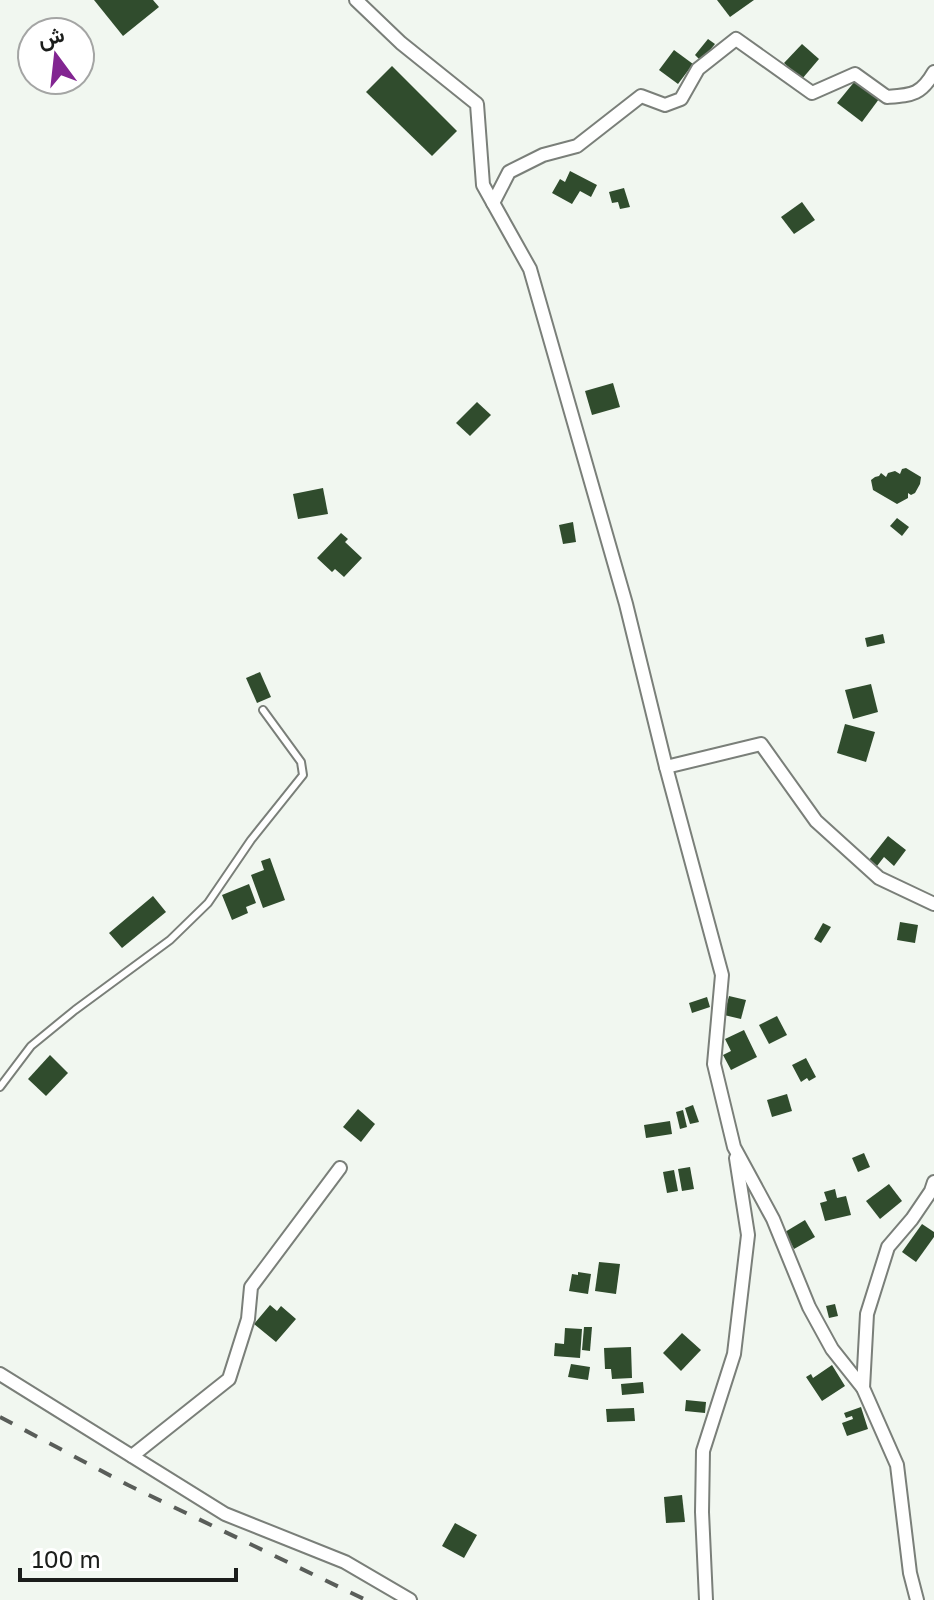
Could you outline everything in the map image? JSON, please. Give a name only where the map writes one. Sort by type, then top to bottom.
[{"type":"street","points":[[356,0],[401,43],[477,104],[483,185],[530,269],[626,604],[722,975],[714,1064],[734,1147],[748,1235],[734,1354],[703,1451],[706,1600]]},
{"type":"street","points":[[493,203],[509,172],[543,155],[577,146],[641,96],[665,105],[681,99],[698,69],[736,39],[812,93],[855,74],[887,97],[914,95],[928,83],[934,72]]},
{"type":"street","points":[[666,767],[761,744],[816,821],[879,878],[934,904]]},
{"type":"street","points":[[734,1147],[773,1219],[809,1307],[832,1349],[863,1388],[897,1465],[910,1573],[917,1600]]},
{"type":"street","points":[[132,1456],[229,1379],[248,1319],[251,1287],[340,1168]]},
{"type":"street","points":[[863,1388],[867,1314],[888,1247],[912,1219],[934,1182]]},
{"type":"street","points":[[0,1374],[225,1514],[345,1562],[410,1600]]},
{"type":"lane","points":[[0,1087],[31,1046],[170,940],[208,903],[251,840],[303,775],[301,762],[263,710]]},
{"type":"building","points":[[94,0],[153,0],[159,7],[123,36]]},
{"type":"building","points":[[717,0],[754,0],[730,17]]},
{"type":"building","points":[[708,39],[715,44],[701,61],[695,55]]},
{"type":"building","points":[[802,44],[819,59],[802,79],[784,63]]},
{"type":"building","points":[[674,50],[693,64],[678,84],[659,70]]},
{"type":"building","points":[[392,66],[457,131],[432,156],[366,92]]},
{"type":"building","points":[[855,81],[879,99],[862,122],[837,103]]},
{"type":"building","points":[[570,171],[597,185],[591,197],[580,191],[572,204],[552,193],[560,179],[565,182]]},
{"type":"building","points":[[624,188],[630,207],[620,209],[618,202],[612,203],[609,192]]},
{"type":"building","points":[[802,202],[815,220],[794,234],[781,217]]},
{"type":"building","points":[[613,383],[620,407],[592,415],[585,391]]},
{"type":"building","points":[[477,402],[491,415],[470,436],[456,423]]},
{"type":"building","points":[[906,468],[921,477],[915,493],[908,493],[908,498],[897,504],[873,490],[871,480],[881,473],[886,477],[895,471],[900,474]]},
{"type":"building","points":[[323,488],[328,514],[298,519],[293,494]]},
{"type":"building","points":[[897,518],[909,527],[902,536],[890,526]]},
{"type":"building","points":[[573,522],[576,542],[563,544],[559,525]]},
{"type":"building","points":[[341,533],[348,539],[345,542],[362,558],[344,577],[335,569],[332,572],[317,558]]},
{"type":"building","points":[[883,634],[885,643],[867,647],[865,638]]},
{"type":"building","points":[[260,672],[271,697],[257,703],[246,678]]},
{"type":"building","points":[[871,684],[878,712],[853,719],[845,690]]},
{"type":"building","points":[[845,724],[875,732],[866,762],[837,753]]},
{"type":"building","points":[[888,836],[906,850],[894,866],[884,857],[877,866],[869,860]]},
{"type":"building","points":[[270,858],[285,900],[263,908],[251,875],[264,870],[261,861]]},
{"type":"building","points":[[249,884],[256,903],[246,907],[248,913],[232,920],[222,895]]},
{"type":"building","points":[[153,896],[166,912],[122,948],[109,933]]},
{"type":"building","points":[[900,922],[918,925],[915,943],[897,940]]},
{"type":"building","points":[[823,923],[831,927],[821,943],[814,939]]},
{"type":"building","points":[[729,996],[746,1000],[741,1019],[724,1015]]},
{"type":"building","points":[[707,997],[710,1007],[692,1013],[689,1003]]},
{"type":"building","points":[[777,1016],[787,1035],[769,1044],[759,1025]]},
{"type":"building","points":[[744,1030],[757,1057],[731,1070],[723,1055],[731,1051],[725,1039]]},
{"type":"building","points":[[50,1055],[68,1073],[46,1096],[28,1079]]},
{"type":"building","points":[[806,1058],[816,1077],[801,1082],[792,1065]]},
{"type":"building","points":[[787,1094],[792,1111],[772,1117],[767,1100]]},
{"type":"building","points":[[693,1105],[699,1122],[690,1124],[685,1108]]},
{"type":"building","points":[[358,1109],[375,1124],[361,1142],[343,1127]]},
{"type":"building","points":[[683,1110],[687,1127],[680,1129],[676,1112]]},
{"type":"building","points":[[670,1121],[672,1134],[646,1138],[644,1125]]},
{"type":"building","points":[[864,1153],[870,1167],[858,1172],[852,1158]]},
{"type":"building","points":[[690,1167],[694,1189],[682,1191],[678,1169]]},
{"type":"building","points":[[674,1170],[678,1191],[667,1193],[663,1172]]},
{"type":"building","points":[[889,1184],[902,1201],[880,1219],[866,1201]]},
{"type":"building","points":[[835,1189],[837,1198],[846,1196],[851,1215],[825,1221],[820,1203],[827,1201],[824,1192]]},
{"type":"building","points":[[805,1220],[815,1237],[794,1249],[785,1232]]},
{"type":"building","points":[[922,1224],[934,1232],[934,1237],[916,1262],[902,1252]]},
{"type":"building","points":[[599,1262],[620,1264],[616,1294],[595,1291]]},
{"type":"building","points":[[578,1272],[591,1274],[588,1294],[569,1291],[572,1274],[578,1275]]},
{"type":"building","points":[[835,1304],[838,1316],[829,1318],[826,1306]]},
{"type":"building","points":[[270,1305],[277,1311],[281,1306],[296,1319],[276,1342],[254,1324]]},
{"type":"building","points":[[584,1327],[592,1327],[590,1351],[582,1350]]},
{"type":"building","points":[[565,1328],[582,1329],[580,1358],[554,1356],[555,1343],[564,1344]]},
{"type":"building","points":[[682,1333],[701,1350],[681,1371],[663,1353]]},
{"type":"building","points":[[631,1347],[632,1378],[612,1379],[611,1369],[605,1369],[604,1348]]},
{"type":"building","points":[[571,1364],[590,1367],[588,1380],[568,1377]]},
{"type":"building","points":[[832,1365],[845,1386],[822,1401],[806,1377],[811,1374],[813,1378]]},
{"type":"building","points":[[643,1382],[644,1393],[622,1395],[621,1384]]},
{"type":"building","points":[[686,1400],[706,1402],[705,1413],[685,1411]]},
{"type":"building","points":[[861,1407],[868,1429],[847,1436],[842,1423],[853,1419],[852,1416],[846,1418],[844,1413]]},
{"type":"building","points":[[634,1408],[635,1421],[607,1422],[606,1409]]},
{"type":"building","points":[[682,1495],[685,1522],[666,1523],[664,1497]]},
{"type":"building","points":[[455,1523],[477,1535],[464,1558],[442,1546]]},
{"type":"railway","points":[[0,1417],[128,1485],[366,1600]]}]
